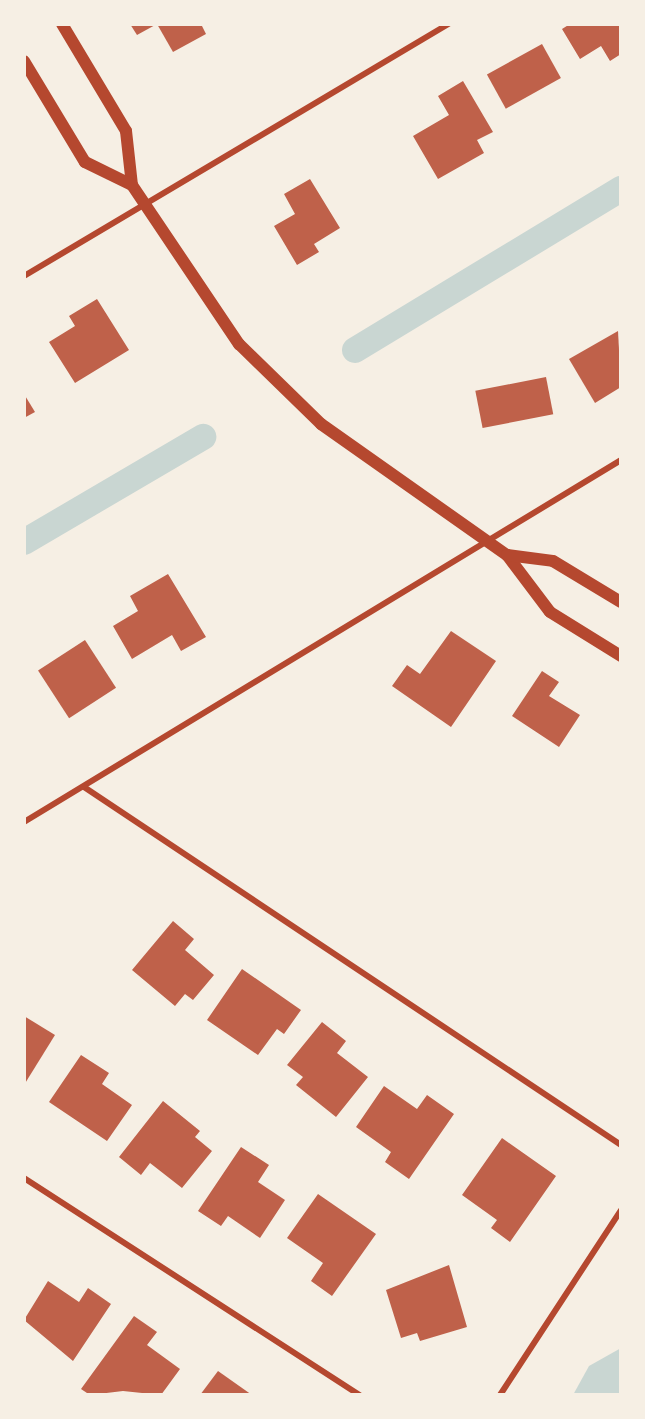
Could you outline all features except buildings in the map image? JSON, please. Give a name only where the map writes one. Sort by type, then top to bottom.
[{"type":"main road","points":[[62,24],[126,131],[132,185],[238,344],[321,424],[507,555],[550,612],[621,656]]},
{"type":"main road","points":[[24,62],[85,162],[132,185]]},
{"type":"main road","points":[[507,555],[553,561],[621,602]]},
{"type":"street","points":[[24,276],[449,24]]},
{"type":"street","points":[[24,822],[621,460]]},
{"type":"street","points":[[84,787],[621,1144]]},
{"type":"street","points":[[24,1178],[360,1395]]},
{"type":"street","points":[[500,1395],[621,1210]]},
{"type":"shaded area","points":[[621,1348],[621,1395],[573,1395],[589,1366]]},
{"type":"waterway","points":[[355,350],[621,189]]},
{"type":"waterway","points":[[24,542],[203,437]]}]
